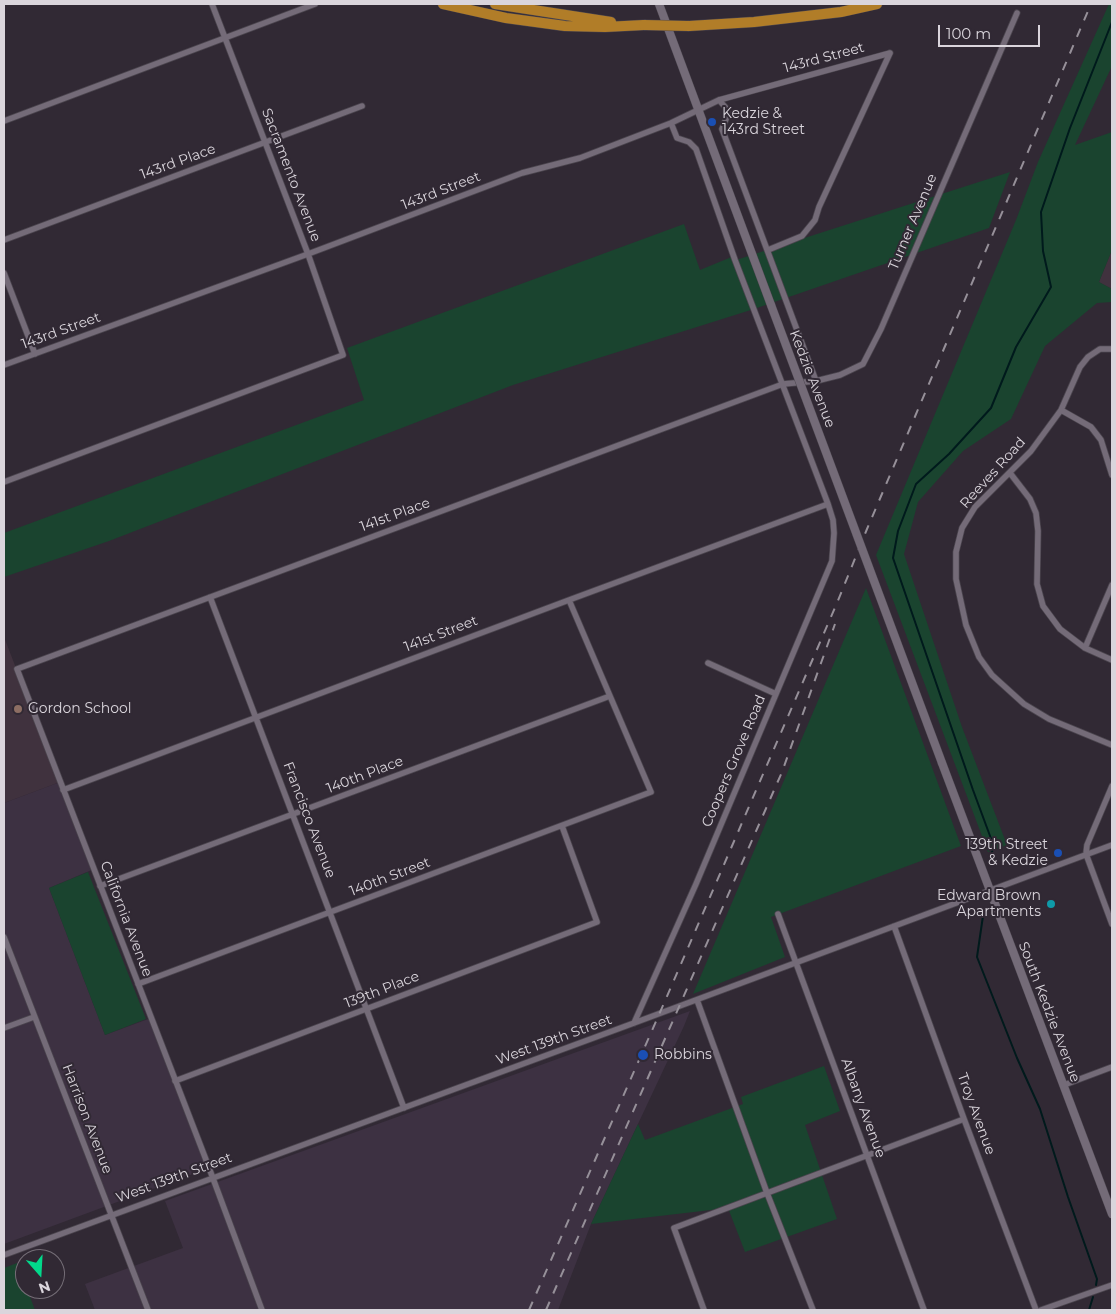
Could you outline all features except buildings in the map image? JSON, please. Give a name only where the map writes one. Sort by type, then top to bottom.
[{"type":"highway","points":[[443,4],[485,14],[555,25],[585,27],[689,26],[841,12],[878,4]]},
{"type":"highway","points":[[496,4],[599,21],[644,25]]},
{"type":"main road","name":"Kedzie Avenue","points":[[659,4],[942,763]]},
{"type":"main road","name":"South Kedzie Avenue","points":[[942,763],[1112,1214]]},
{"type":"street","name":"Sacramento Avenue","points":[[4,482],[343,355],[308,254],[212,4]]},
{"type":"street","points":[[4,121],[315,4]]},
{"type":"street","name":"Turner Avenue","points":[[783,384],[816,382],[840,375],[862,364],[881,329],[1018,13]]},
{"type":"street","name":"143rd Street","points":[[4,365],[308,254],[522,173],[580,158],[671,123],[719,100],[890,53],[815,220],[802,236],[768,250]]},
{"type":"street","points":[[719,100],[726,108],[728,114],[722,129],[816,382]]},
{"type":"street","name":"143rd Place","points":[[4,240],[362,106]]},
{"type":"street","name":"Coopers Grove Road","points":[[634,1023],[832,561],[834,534],[833,520],[828,504],[738,268],[696,149],[689,142],[677,138],[671,123]]},
{"type":"street","points":[[4,273],[35,354]]},
{"type":"street","name":"Reeves Road","points":[[1112,349],[1100,349],[1088,357],[1080,367],[1061,410],[1031,451],[975,507],[962,528],[956,552],[956,580],[966,625],[979,657],[992,675],[1024,704],[1049,719],[1112,745]]},
{"type":"street","name":"141st Place","points":[[16,669],[783,384]]},
{"type":"street","points":[[1061,410],[1091,427],[1101,440],[1112,475]]},
{"type":"street","points":[[1010,473],[1030,499],[1036,514],[1038,531],[1037,584],[1043,606],[1060,629],[1084,648],[1112,660]]},
{"type":"street","name":"141st Street","points":[[63,790],[828,504]]},
{"type":"street","points":[[1084,648],[1112,585]]},
{"type":"street","name":"Francisco Avenue","points":[[210,597],[404,1108]]},
{"type":"street","points":[[569,600],[610,696]]},
{"type":"street","points":[[708,663],[776,694]]},
{"type":"street","name":"California Avenue","points":[[16,669],[262,1310]]},
{"type":"street","name":"140th Street","points":[[138,984],[651,792],[610,696]]},
{"type":"street","name":"140th Place","points":[[100,886],[610,696]]},
{"type":"street","points":[[1112,786],[1087,845],[1086,854],[1112,924]]},
{"type":"street","name":"139th Place","points":[[175,1081],[597,922],[562,826]]},
{"type":"street","name":"West 139th Street","points":[[4,1255],[1112,845]]},
{"type":"street","name":"Albany Avenue","points":[[778,914],[924,1310]]},
{"type":"street","name":"Troy Avenue","points":[[894,926],[1036,1310]]},
{"type":"street","name":"Harrison Avenue","points":[[4,937],[148,1310]]},
{"type":"street","points":[[697,1000],[813,1310]]},
{"type":"street","points":[[4,1028],[34,1017]]},
{"type":"street","points":[[1064,1085],[1112,1067]]},
{"type":"street","points":[[704,1310],[674,1228],[964,1119]]},
{"type":"street","points":[[1041,1310],[1112,1285]]},
{"type":"shaded area","points":[[1112,250],[1112,289],[1099,282]]},
{"type":"shaded area","name":"Gordon School","points":[[4,637],[60,782],[4,803]]},
{"type":"shaded area","points":[[60,782],[94,869],[49,888],[105,1035],[151,1018],[209,1168],[4,1244],[4,803]]},
{"type":"shaded area","points":[[690,1011],[591,1224],[558,1310],[95,1310],[85,1284],[183,1248],[165,1201]]},
{"type":"green space","points":[[1109,4],[1112,4],[1112,66],[1075,145],[1112,132],[1112,250],[1099,282],[1112,289],[1112,302],[1097,303],[1045,346],[1011,419],[963,451],[918,502],[904,554],[962,727],[1007,845],[988,852],[876,555],[1016,220],[1038,162]]},
{"type":"green space","points":[[1010,172],[989,228],[754,309],[513,385],[109,541],[4,577],[4,533],[364,400],[347,348],[684,224],[700,270],[734,256],[736,260]]},
{"type":"green space","points":[[866,588],[961,846],[771,917],[785,957],[693,994]]},
{"type":"green space","points":[[88,872],[146,1019],[105,1035],[49,888]]},
{"type":"green space","points":[[824,1066],[840,1111],[805,1125],[837,1219],[745,1252],[728,1208],[591,1224],[638,1124],[645,1140],[743,1104],[741,1097]]},
{"type":"green space","points":[[15,1264],[15,1299],[31,1299],[35,1310],[4,1310],[4,1268]]},
{"type":"waterway","points":[[991,862],[993,844],[893,558],[898,531],[916,484],[949,454],[991,408],[1016,347],[1051,287],[1043,251],[1041,212],[1070,128],[1112,22]]},
{"type":"waterway","points":[[984,909],[977,957],[1017,1058],[1040,1109],[1097,1279],[1096,1285]]},
{"type":"waterway","points":[[1089,1310],[1093,1297]]},
{"type":"railway","points":[[529,1310],[837,603],[1091,4]]},
{"type":"railway","points":[[546,1310],[782,772],[835,624]]},
{"type":"place","name":"Kedzie & 143rd Street","points":[[712,122]]},
{"type":"place","name":"Gordon School","points":[[18,709]]},
{"type":"place","name":"139th Street & Kedzie","points":[[1058,853]]},
{"type":"place","name":"Edward Brown Apartments","points":[[1051,904]]},
{"type":"place","name":"Robbins","points":[[643,1055]]}]
